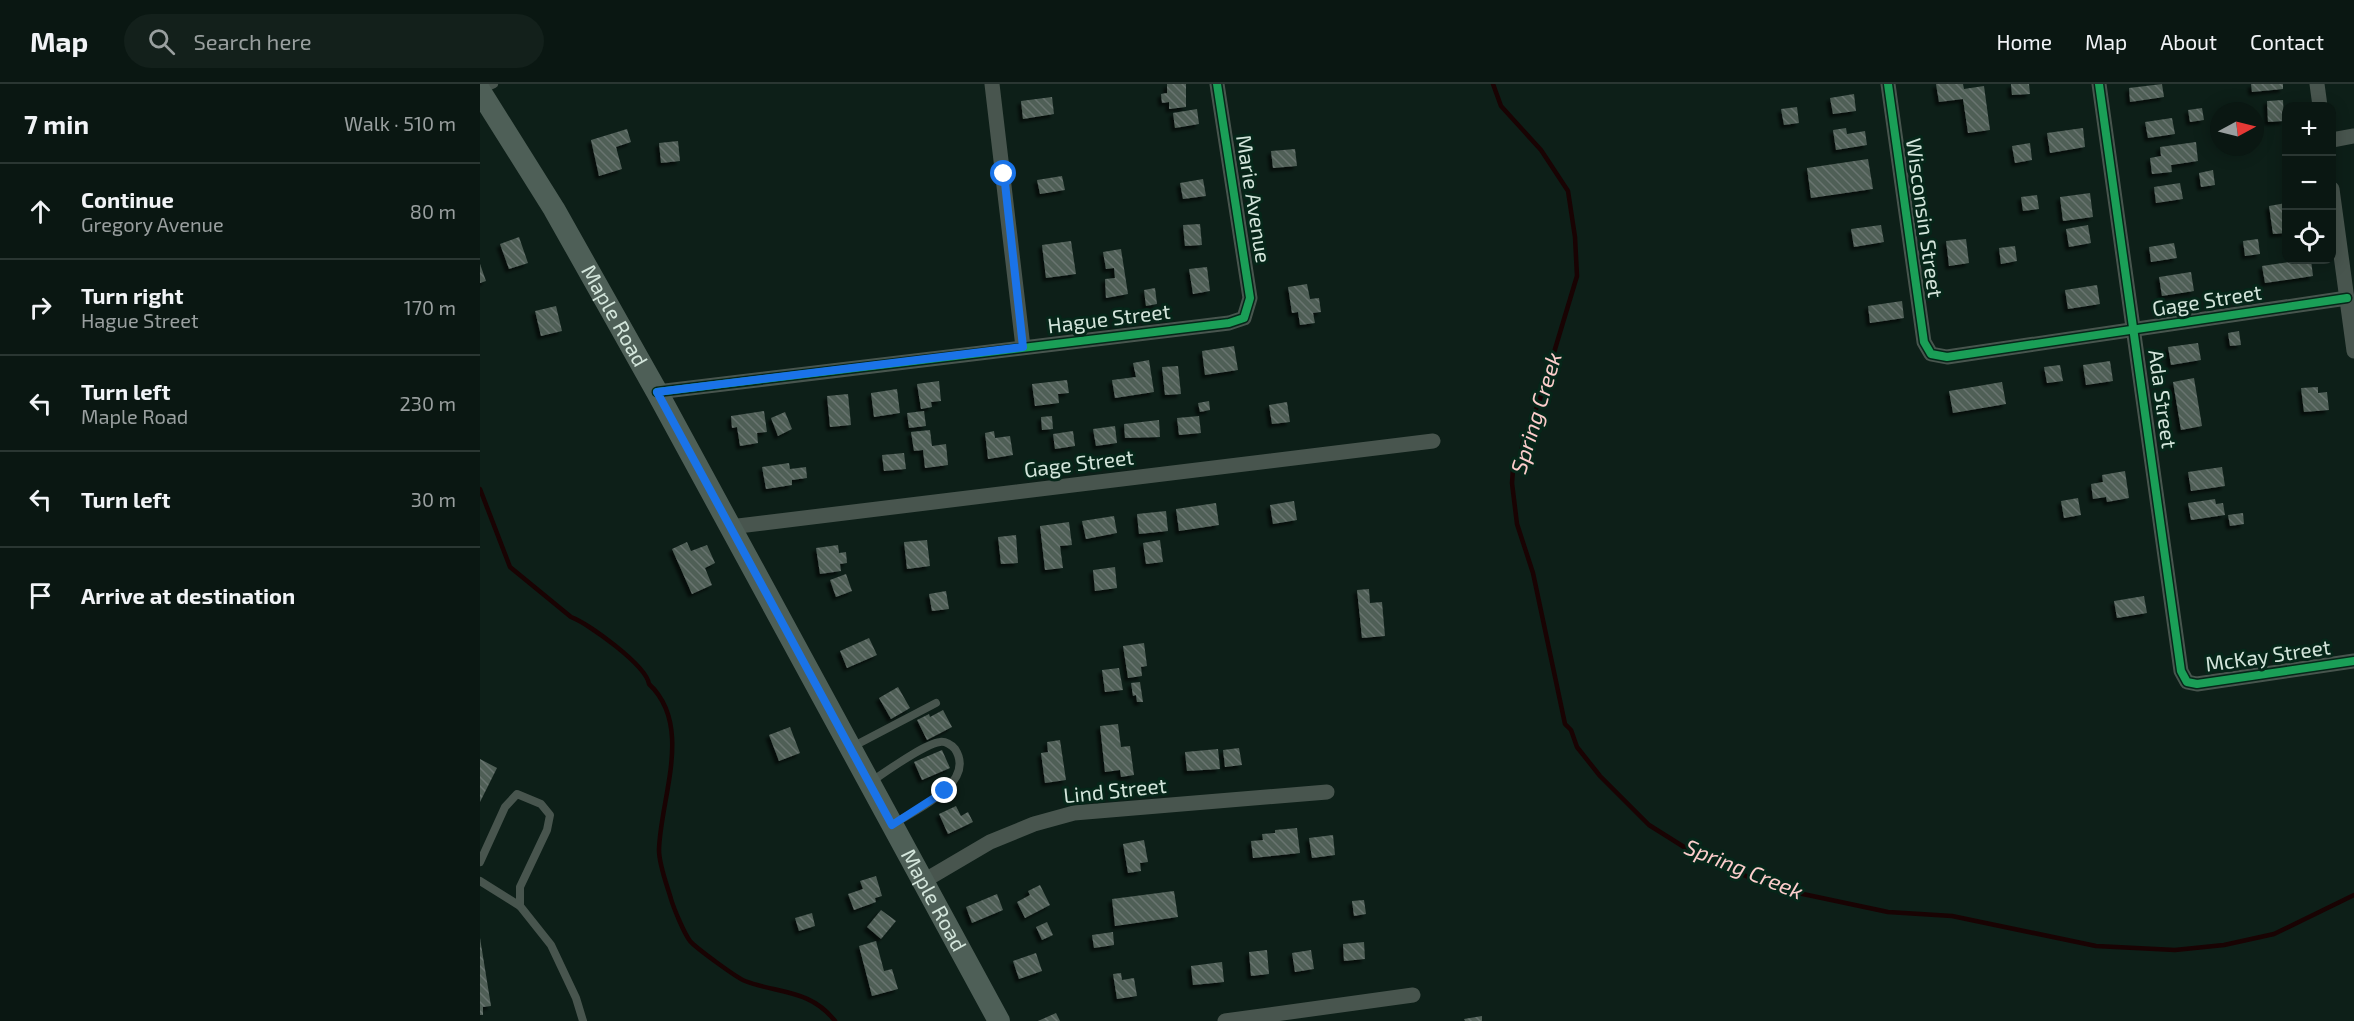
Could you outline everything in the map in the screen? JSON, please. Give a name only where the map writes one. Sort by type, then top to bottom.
[{"type":"main road","name":"Maple Road","points":[[480,91],[554,210],[657,392],[999,1021]]},
{"type":"street","points":[[992,84],[1023,347]]},
{"type":"street","name":"Marie Avenue","points":[[1217,84],[1250,298],[1244,318]]},
{"type":"street","name":"Wisconsin Street","points":[[1888,84],[1924,342],[1931,354]]},
{"type":"street","name":"Ada Street","points":[[2098,84],[2181,671],[2187,682]]},
{"type":"street","points":[[2317,84],[2319,102]]},
{"type":"street","points":[[2336,139],[2354,136]]},
{"type":"street","points":[[2334,210],[2353,331],[2354,351]]},
{"type":"street","name":"Gage Street","points":[[1931,354],[1947,357],[2347,298]]},
{"type":"street","name":"Hague Street","points":[[657,392],[1229,323],[1244,318]]},
{"type":"street","name":"Gage Street","points":[[730,527],[1433,441]]},
{"type":"street","name":"McKay Street","points":[[2187,682],[2197,684],[2354,661]]},
{"type":"street","name":"Lind Street","points":[[922,882],[990,842],[1034,824],[1074,813],[1327,792]]},
{"type":"street","points":[[1225,1021],[1413,995]]},
{"type":"lane","points":[[480,91],[494,84]]},
{"type":"lane","points":[[850,748],[936,703]]},
{"type":"lane","points":[[869,783],[942,741],[954,746],[959,755],[961,767],[958,777],[945,791],[892,825]]},
{"type":"lane","points":[[480,862],[505,807],[517,794],[541,804],[550,815],[547,830],[520,887],[520,906]]},
{"type":"lane","points":[[480,881],[520,906],[551,945],[576,998],[583,1021]]},
{"type":"building","points":[[1167,84],[1186,84],[1186,107],[1169,109],[1169,102],[1162,103],[1161,94],[1167,93]]},
{"type":"building","points":[[1936,84],[1963,84],[1964,89],[1984,86],[1990,130],[1968,133],[1963,99],[1939,102]]},
{"type":"building","points":[[2011,84],[2029,84],[2030,94],[2012,95]]},
{"type":"building","points":[[2162,84],[2164,97],[2130,102],[2129,88]]},
{"type":"building","points":[[2251,84],[2283,84],[2283,89],[2252,92]]},
{"type":"building","points":[[1854,94],[1856,111],[1833,114],[1830,98]]},
{"type":"building","points":[[1052,97],[1054,114],[1023,119],[1021,101]]},
{"type":"building","points":[[2283,100],[2282,121],[2268,122],[2267,101]]},
{"type":"building","points":[[1797,107],[1799,123],[1784,125],[1781,109]]},
{"type":"building","points":[[2202,108],[2204,120],[2190,122],[2188,110]]},
{"type":"building","points":[[1197,109],[1199,124],[1175,128],[1173,113]]},
{"type":"building","points":[[2172,118],[2175,134],[2148,138],[2145,122]]},
{"type":"building","points":[[1846,128],[1847,134],[1865,131],[1867,145],[1836,150],[1833,130]]},
{"type":"building","points":[[2083,128],[2085,147],[2050,153],[2047,133]]},
{"type":"building","points":[[627,129],[631,142],[616,147],[622,169],[599,176],[591,140]]},
{"type":"building","points":[[678,141],[680,161],[661,163],[659,143]]},
{"type":"building","points":[[2196,142],[2198,161],[2171,165],[2172,172],[2152,174],[2150,158],[2161,156],[2160,147]]},
{"type":"building","points":[[2030,143],[2032,160],[2015,163],[2012,146]]},
{"type":"building","points":[[1295,149],[1297,166],[1273,168],[1271,151]]},
{"type":"building","points":[[1868,159],[1873,189],[1811,198],[1807,168]]},
{"type":"building","points":[[2213,170],[2215,185],[2201,187],[2199,173]]},
{"type":"building","points":[[1062,176],[1065,190],[1040,194],[1037,180]]},
{"type":"building","points":[[1203,179],[1206,196],[1183,199],[1180,183]]},
{"type":"building","points":[[2180,183],[2183,199],[2156,203],[2154,187]]},
{"type":"building","points":[[2090,193],[2093,217],[2063,221],[2060,197]]},
{"type":"building","points":[[2037,195],[2039,209],[2023,211],[2021,197]]},
{"type":"building","points":[[2282,204],[2282,233],[2273,234],[2269,206]]},
{"type":"building","points":[[1200,224],[1202,245],[1185,246],[1183,225]]},
{"type":"building","points":[[1881,225],[1884,242],[1854,247],[1851,229]]},
{"type":"building","points":[[2088,225],[2091,243],[2069,247],[2066,229]]},
{"type":"building","points":[[519,237],[528,263],[509,269],[500,244]]},
{"type":"building","points":[[1966,239],[1969,263],[1949,266],[1946,241]]},
{"type":"building","points":[[2258,239],[2260,254],[2245,256],[2243,241]]},
{"type":"building","points":[[1071,241],[1076,274],[1046,278],[1042,245]]},
{"type":"building","points":[[2174,243],[2177,258],[2151,262],[2149,247]]},
{"type":"building","points":[[2015,246],[2017,261],[2001,264],[1999,248]]},
{"type":"building","points":[[1121,249],[1128,294],[1106,298],[1105,279],[1115,278],[1114,268],[1106,269],[1103,252]]},
{"type":"building","points":[[2282,263],[2312,264],[2313,276],[2265,283],[2262,266]]},
{"type":"building","points":[[480,264],[486,281],[480,283]]},
{"type":"building","points":[[1207,267],[1210,291],[1193,294],[1189,269]]},
{"type":"building","points":[[2191,272],[2194,291],[2162,296],[2159,277]]},
{"type":"building","points":[[1307,284],[1310,299],[1319,298],[1321,312],[1313,313],[1315,323],[1300,325],[1298,312],[1292,313],[1288,287]]},
{"type":"building","points":[[2097,285],[2100,304],[2068,309],[2065,290]]},
{"type":"building","points":[[1155,288],[1157,304],[1146,306],[1144,290]]},
{"type":"building","points":[[1902,301],[1904,318],[1870,323],[1868,306]]},
{"type":"building","points":[[556,306],[562,331],[541,336],[535,311]]},
{"type":"building","points":[[2239,331],[2241,345],[2230,346],[2228,333]]},
{"type":"building","points":[[2198,343],[2201,360],[2171,365],[2168,347]]},
{"type":"building","points":[[1234,346],[1238,370],[1205,375],[1202,351]]},
{"type":"building","points":[[1149,360],[1154,392],[1115,398],[1112,380],[1136,377],[1133,363]]},
{"type":"building","points":[[2110,361],[2113,381],[2086,385],[2083,365]]},
{"type":"building","points":[[2060,365],[2063,381],[2047,383],[2044,367]]},
{"type":"building","points":[[1178,366],[1181,394],[1165,395],[1162,367]]},
{"type":"building","points":[[2194,378],[2202,426],[2181,430],[2173,382]]},
{"type":"building","points":[[1067,380],[1069,393],[1058,394],[1059,403],[1035,406],[1032,384]]},
{"type":"building","points":[[939,381],[941,401],[931,402],[932,407],[921,409],[917,384]]},
{"type":"building","points":[[2002,382],[2006,404],[1953,413],[1949,391]]},
{"type":"building","points":[[2318,387],[2318,393],[2327,392],[2329,410],[2304,412],[2301,388]]},
{"type":"building","points":[[897,389],[900,413],[874,417],[871,393]]},
{"type":"building","points":[[848,394],[851,425],[830,427],[827,396]]},
{"type":"building","points":[[1209,401],[1210,410],[1200,412],[1198,403]]},
{"type":"building","points":[[1287,402],[1290,422],[1272,424],[1269,405]]},
{"type":"building","points":[[764,411],[767,432],[757,433],[758,443],[740,446],[737,427],[732,428],[731,416]]},
{"type":"building","points":[[924,411],[926,426],[909,428],[907,413]]},
{"type":"building","points":[[785,412],[792,429],[778,436],[771,418]]},
{"type":"building","points":[[1052,416],[1053,429],[1042,430],[1041,417]]},
{"type":"building","points":[[1199,416],[1201,433],[1179,435],[1177,418]]},
{"type":"building","points":[[1159,420],[1160,437],[1125,438],[1124,424]]},
{"type":"building","points":[[1115,426],[1117,443],[1096,446],[1093,429]]},
{"type":"building","points":[[930,430],[932,446],[946,444],[948,465],[925,468],[923,450],[914,451],[911,432]]},
{"type":"building","points":[[994,431],[995,438],[1010,436],[1013,455],[988,459],[985,433]]},
{"type":"building","points":[[1073,431],[1075,446],[1055,449],[1053,434]]},
{"type":"building","points":[[904,453],[906,469],[884,471],[882,455]]},
{"type":"building","points":[[789,463],[790,469],[806,467],[807,478],[792,480],[792,485],[766,489],[762,467]]},
{"type":"building","points":[[2222,467],[2225,486],[2191,491],[2188,472]]},
{"type":"building","points":[[2125,471],[2129,498],[2107,502],[2106,497],[2093,499],[2091,484],[2103,482],[2102,475]]},
{"type":"building","points":[[2078,498],[2081,515],[2064,518],[2061,501]]},
{"type":"building","points":[[2215,499],[2216,504],[2223,503],[2225,515],[2191,520],[2188,503]]},
{"type":"building","points":[[1294,501],[1297,520],[1273,524],[1270,505]]},
{"type":"building","points":[[1216,503],[1219,525],[1179,531],[1176,509]]},
{"type":"building","points":[[1166,511],[1168,531],[1139,534],[1137,514]]},
{"type":"building","points":[[2243,513],[2244,524],[2230,526],[2228,515]]},
{"type":"building","points":[[1114,516],[1117,533],[1086,539],[1082,521]]},
{"type":"building","points":[[1069,522],[1072,545],[1060,546],[1063,568],[1045,570],[1040,526]]},
{"type":"building","points":[[1016,535],[1018,563],[1001,564],[998,537]]},
{"type":"building","points":[[927,540],[930,566],[907,569],[904,542]]},
{"type":"building","points":[[1160,540],[1163,562],[1146,564],[1143,543]]},
{"type":"building","points":[[687,542],[691,551],[707,545],[715,563],[705,568],[712,585],[692,594],[672,549]]},
{"type":"building","points":[[838,545],[839,553],[846,552],[847,563],[840,564],[841,571],[820,574],[816,548]]},
{"type":"building","points":[[1115,567],[1117,588],[1095,591],[1093,570]]},
{"type":"building","points":[[846,574],[852,591],[836,597],[830,580]]},
{"type":"building","points":[[1369,589],[1370,603],[1382,602],[1385,636],[1362,638],[1357,590]]},
{"type":"building","points":[[946,591],[949,609],[932,611],[929,594]]},
{"type":"building","points":[[2144,596],[2147,613],[2117,618],[2114,601]]},
{"type":"building","points":[[869,638],[877,655],[847,668],[840,651]]},
{"type":"building","points":[[1144,643],[1147,666],[1141,667],[1142,676],[1128,678],[1123,646]]},
{"type":"building","points":[[1119,668],[1123,690],[1105,692],[1102,670]]},
{"type":"building","points":[[1140,682],[1143,702],[1137,702],[1136,695],[1133,696],[1131,683]]},
{"type":"building","points":[[898,687],[910,708],[891,719],[879,698]]},
{"type":"building","points":[[943,710],[952,727],[927,740],[917,720],[929,714],[930,717]]},
{"type":"building","points":[[1118,724],[1121,747],[1130,746],[1134,775],[1121,777],[1120,770],[1105,772],[1100,726]]},
{"type":"building","points":[[790,727],[800,753],[779,761],[769,735]]},
{"type":"building","points":[[1060,740],[1066,780],[1045,783],[1041,753],[1048,752],[1047,742]]},
{"type":"building","points":[[1239,748],[1242,765],[1225,767],[1223,750]]},
{"type":"building","points":[[1218,749],[1220,769],[1187,771],[1185,752]]},
{"type":"building","points":[[942,750],[950,768],[922,780],[914,762]]},
{"type":"building","points":[[480,759],[497,768],[480,802]]},
{"type":"building","points":[[956,806],[961,816],[968,812],[973,822],[948,834],[939,814]]},
{"type":"building","points":[[1297,828],[1300,853],[1253,858],[1251,841],[1263,840],[1262,834],[1275,833],[1275,830]]},
{"type":"building","points":[[1333,835],[1335,855],[1312,858],[1309,838]]},
{"type":"building","points":[[1144,840],[1148,862],[1140,863],[1141,871],[1128,873],[1123,844]]},
{"type":"building","points":[[876,876],[882,896],[875,898],[876,902],[854,910],[848,894],[863,889],[860,881]]},
{"type":"building","points":[[1040,885],[1050,905],[1025,918],[1017,902],[1030,895],[1028,891]]},
{"type":"building","points":[[1174,891],[1178,917],[1115,926],[1112,899]]},
{"type":"building","points":[[997,894],[1003,910],[972,923],[966,907]]},
{"type":"building","points":[[1364,900],[1366,914],[1354,916],[1352,901]]},
{"type":"building","points":[[881,910],[896,921],[881,939],[867,927]]},
{"type":"building","points":[[812,913],[815,926],[799,931],[795,918]]},
{"type":"building","points":[[1047,922],[1053,935],[1042,940],[1036,927]]},
{"type":"building","points":[[1113,932],[1114,945],[1094,948],[1092,935]]},
{"type":"building","points":[[480,938],[491,1006],[483,1007],[483,1015],[480,1015]]},
{"type":"building","points":[[876,941],[884,971],[892,969],[898,989],[872,996],[859,946]]},
{"type":"building","points":[[1364,942],[1365,959],[1344,961],[1343,944]]},
{"type":"building","points":[[1267,950],[1269,974],[1251,976],[1249,952]]},
{"type":"building","points":[[1311,950],[1314,969],[1295,972],[1292,953]]},
{"type":"building","points":[[1036,953],[1042,971],[1019,979],[1013,961]]},
{"type":"building","points":[[1222,962],[1224,982],[1193,985],[1191,966]]},
{"type":"building","points":[[1121,973],[1122,980],[1134,978],[1137,996],[1117,999],[1113,974]]},
{"type":"building","points":[[1056,1013],[1060,1021],[1038,1021]]},
{"type":"building","points":[[1482,1016],[1482,1021],[1465,1021],[1464,1019]]},
{"type":"waterway","name":"Spring Creek","points":[[1493,84],[1501,106],[1541,150],[1568,191],[1575,237],[1577,276],[1540,399],[1513,470],[1512,483],[1517,524],[1533,573],[1565,724],[1571,730],[1577,747],[1600,776],[1649,825],[1692,852],[1755,880],[1768,882],[1784,890],[1888,912],[1952,916],[2096,946],[2175,950],[2224,945],[2274,934],[2354,895]]},
{"type":"waterway","points":[[480,489],[510,567],[571,617],[603,636],[628,656],[646,676],[662,701],[670,720],[672,742],[659,856],[672,903],[690,941],[741,979],[805,998],[815,1003],[835,1021]]},
{"type":"cycle path","points":[[657,392],[1229,323],[1244,318],[1250,298],[1217,84]]},
{"type":"cycle path","points":[[1888,84],[1924,342],[1931,354],[1947,357],[2347,298]]},
{"type":"cycle path","points":[[2099,84],[2181,671],[2187,682],[2197,684],[2354,661]]},
{"type":"route","points":[[945,791],[892,825],[657,392],[1023,347],[1004,174]]}]
